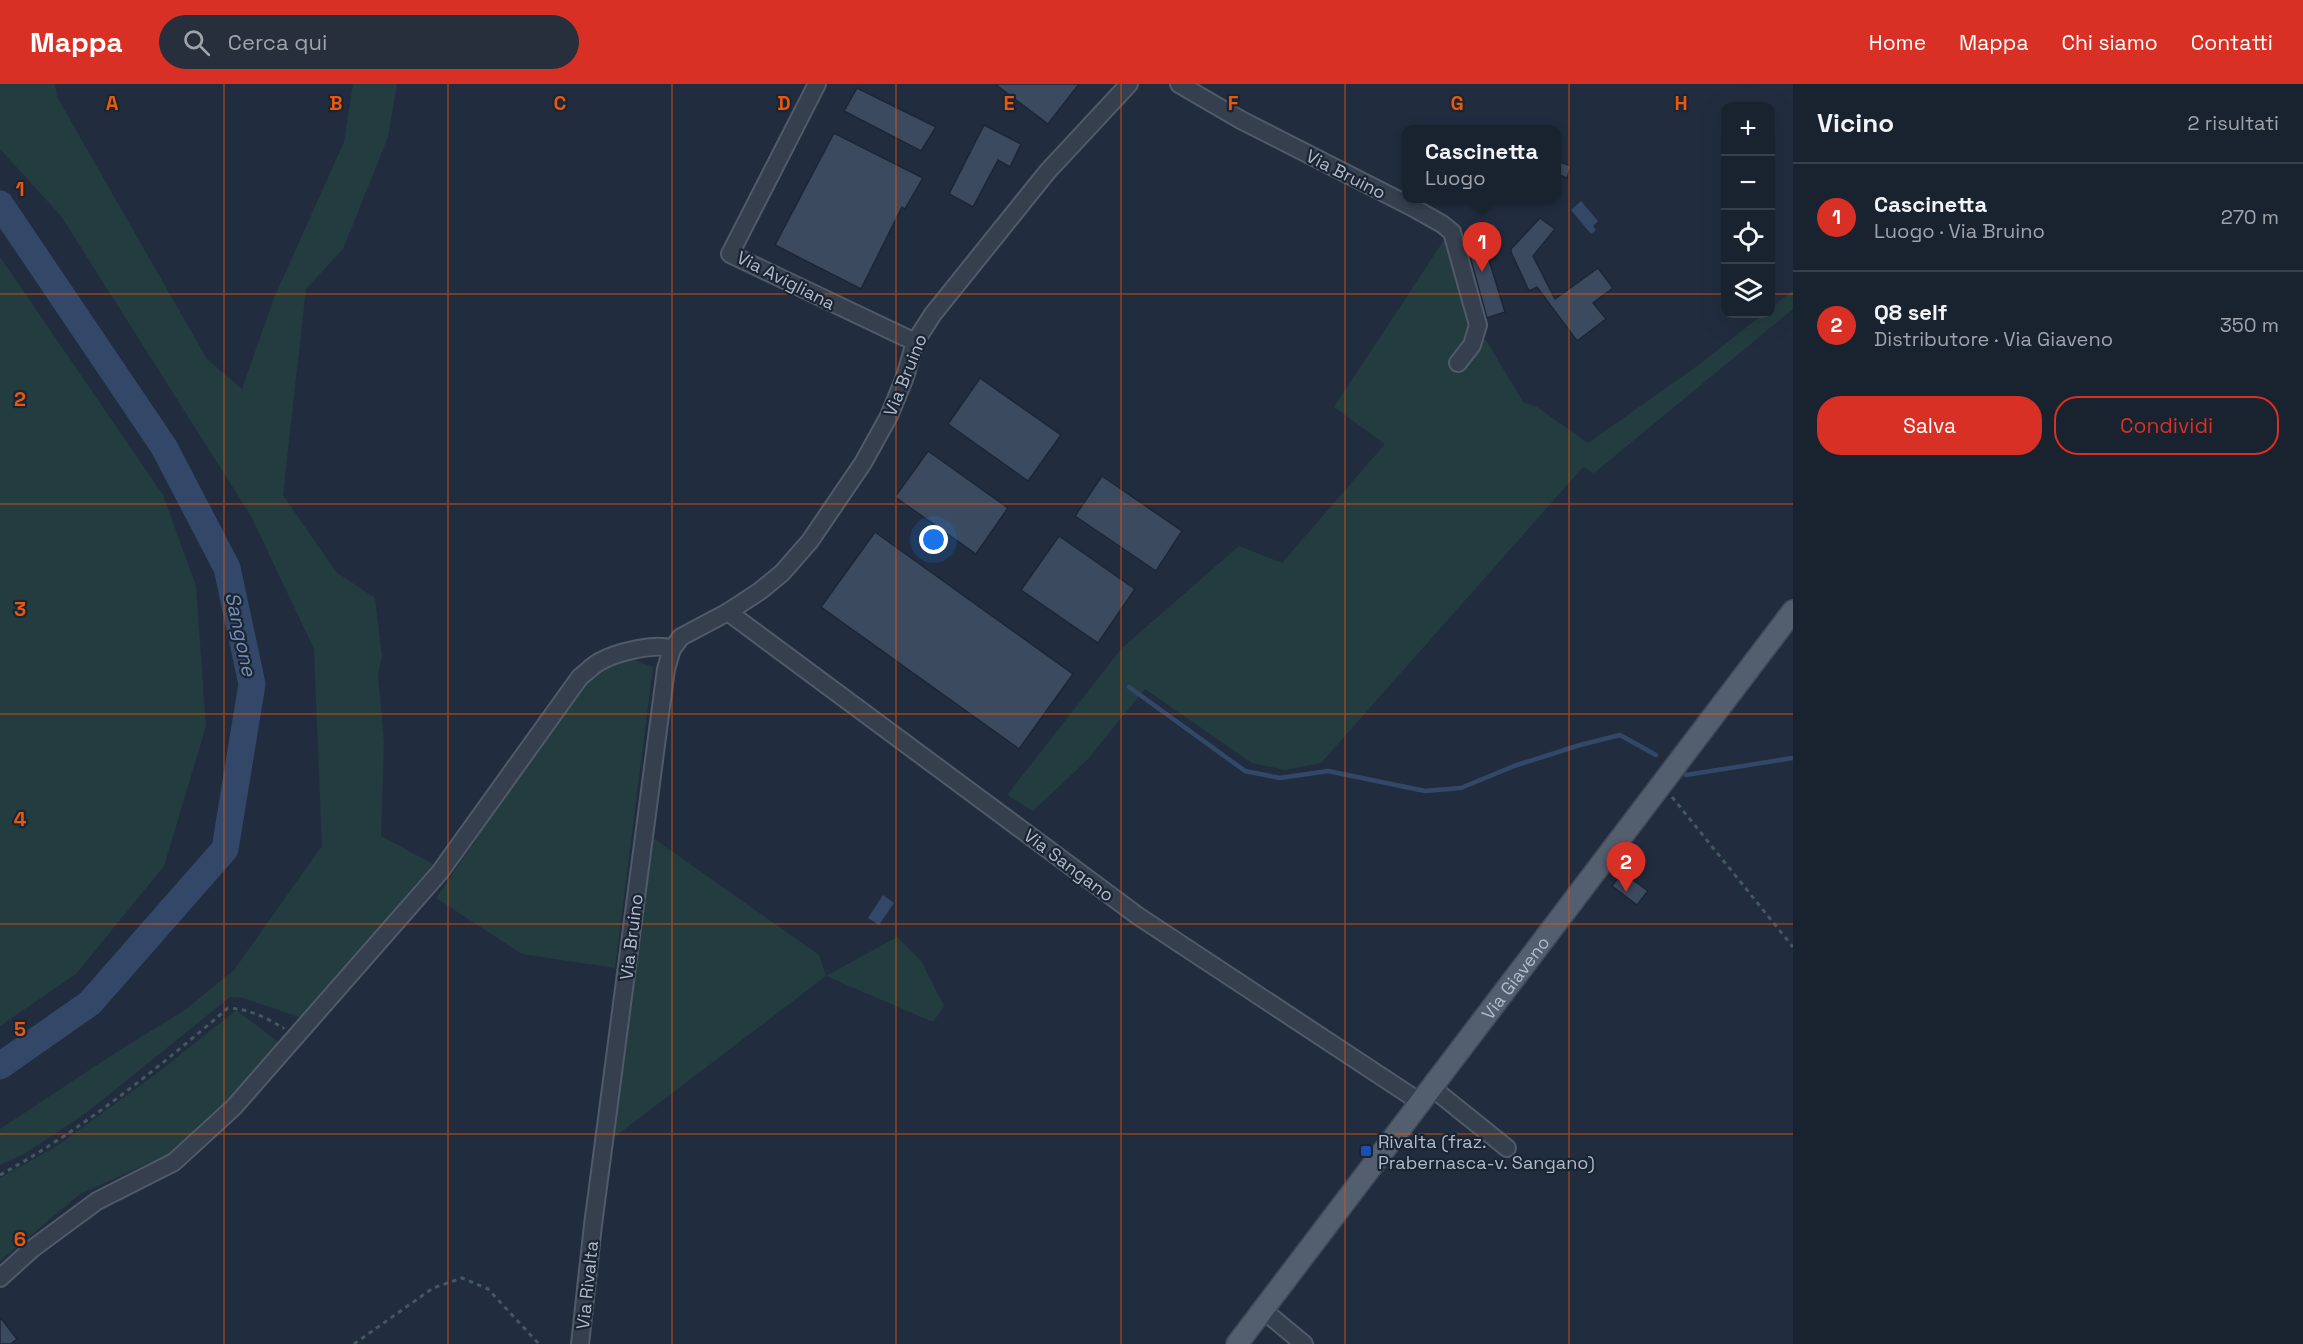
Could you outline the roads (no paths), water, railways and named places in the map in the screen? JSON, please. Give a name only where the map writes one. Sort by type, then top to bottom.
[{"type":"main road","name":"Via Giaveno","points":[[1237,1344],[1793,610]]},
{"type":"street","name":"Via Avigliana","points":[[817,84],[730,254],[915,342]]},
{"type":"street","name":"Via Bruino","points":[[593,1225],[666,669],[672,649],[681,637],[728,612],[760,591],[782,573],[810,541],[863,463],[889,416],[905,377],[915,342],[933,314],[1048,171],[1129,84]]},
{"type":"street","name":"Via Bruino","points":[[1179,84],[1240,120],[1402,202]]},
{"type":"street","name":"Via Bruino","points":[[1404,203],[1452,232],[1478,325],[1472,345],[1458,363]]},
{"type":"street","name":"Via Sangano","points":[[728,612],[1138,916],[1507,1148]]},
{"type":"street","points":[[0,1278],[32,1249],[97,1201],[174,1162],[234,1107],[295,1026],[440,872],[580,677],[598,662],[627,652],[664,646],[672,649]]},
{"type":"street","name":"Via Rivalta","points":[[580,1344],[593,1225]]},
{"type":"street","points":[[1263,1310],[1304,1344]]},
{"type":"water","points":[[1581,201],[1598,221],[1593,226],[1596,230],[1591,234],[1571,210]]},
{"type":"water","points":[[883,895],[894,903],[879,925],[868,918]]},
{"type":"waterway","name":"Sangone","points":[[0,204],[164,447],[227,568],[252,684],[225,849],[90,1003],[0,1066]]},
{"type":"waterway","points":[[1129,687],[1245,771],[1280,778],[1328,771],[1425,791],[1461,788],[1514,766],[1620,735],[1656,755]]},
{"type":"waterway","points":[[1686,775],[1793,758]]},
{"type":"place","name":"Cascinetta","points":[[1482,272]]},
{"type":"place","name":"Q8 self","points":[[1626,892]]},
{"type":"place","name":"Rivalta (fraz. Prabernasca-v. Sangano)","points":[[1366,1151]]}]
